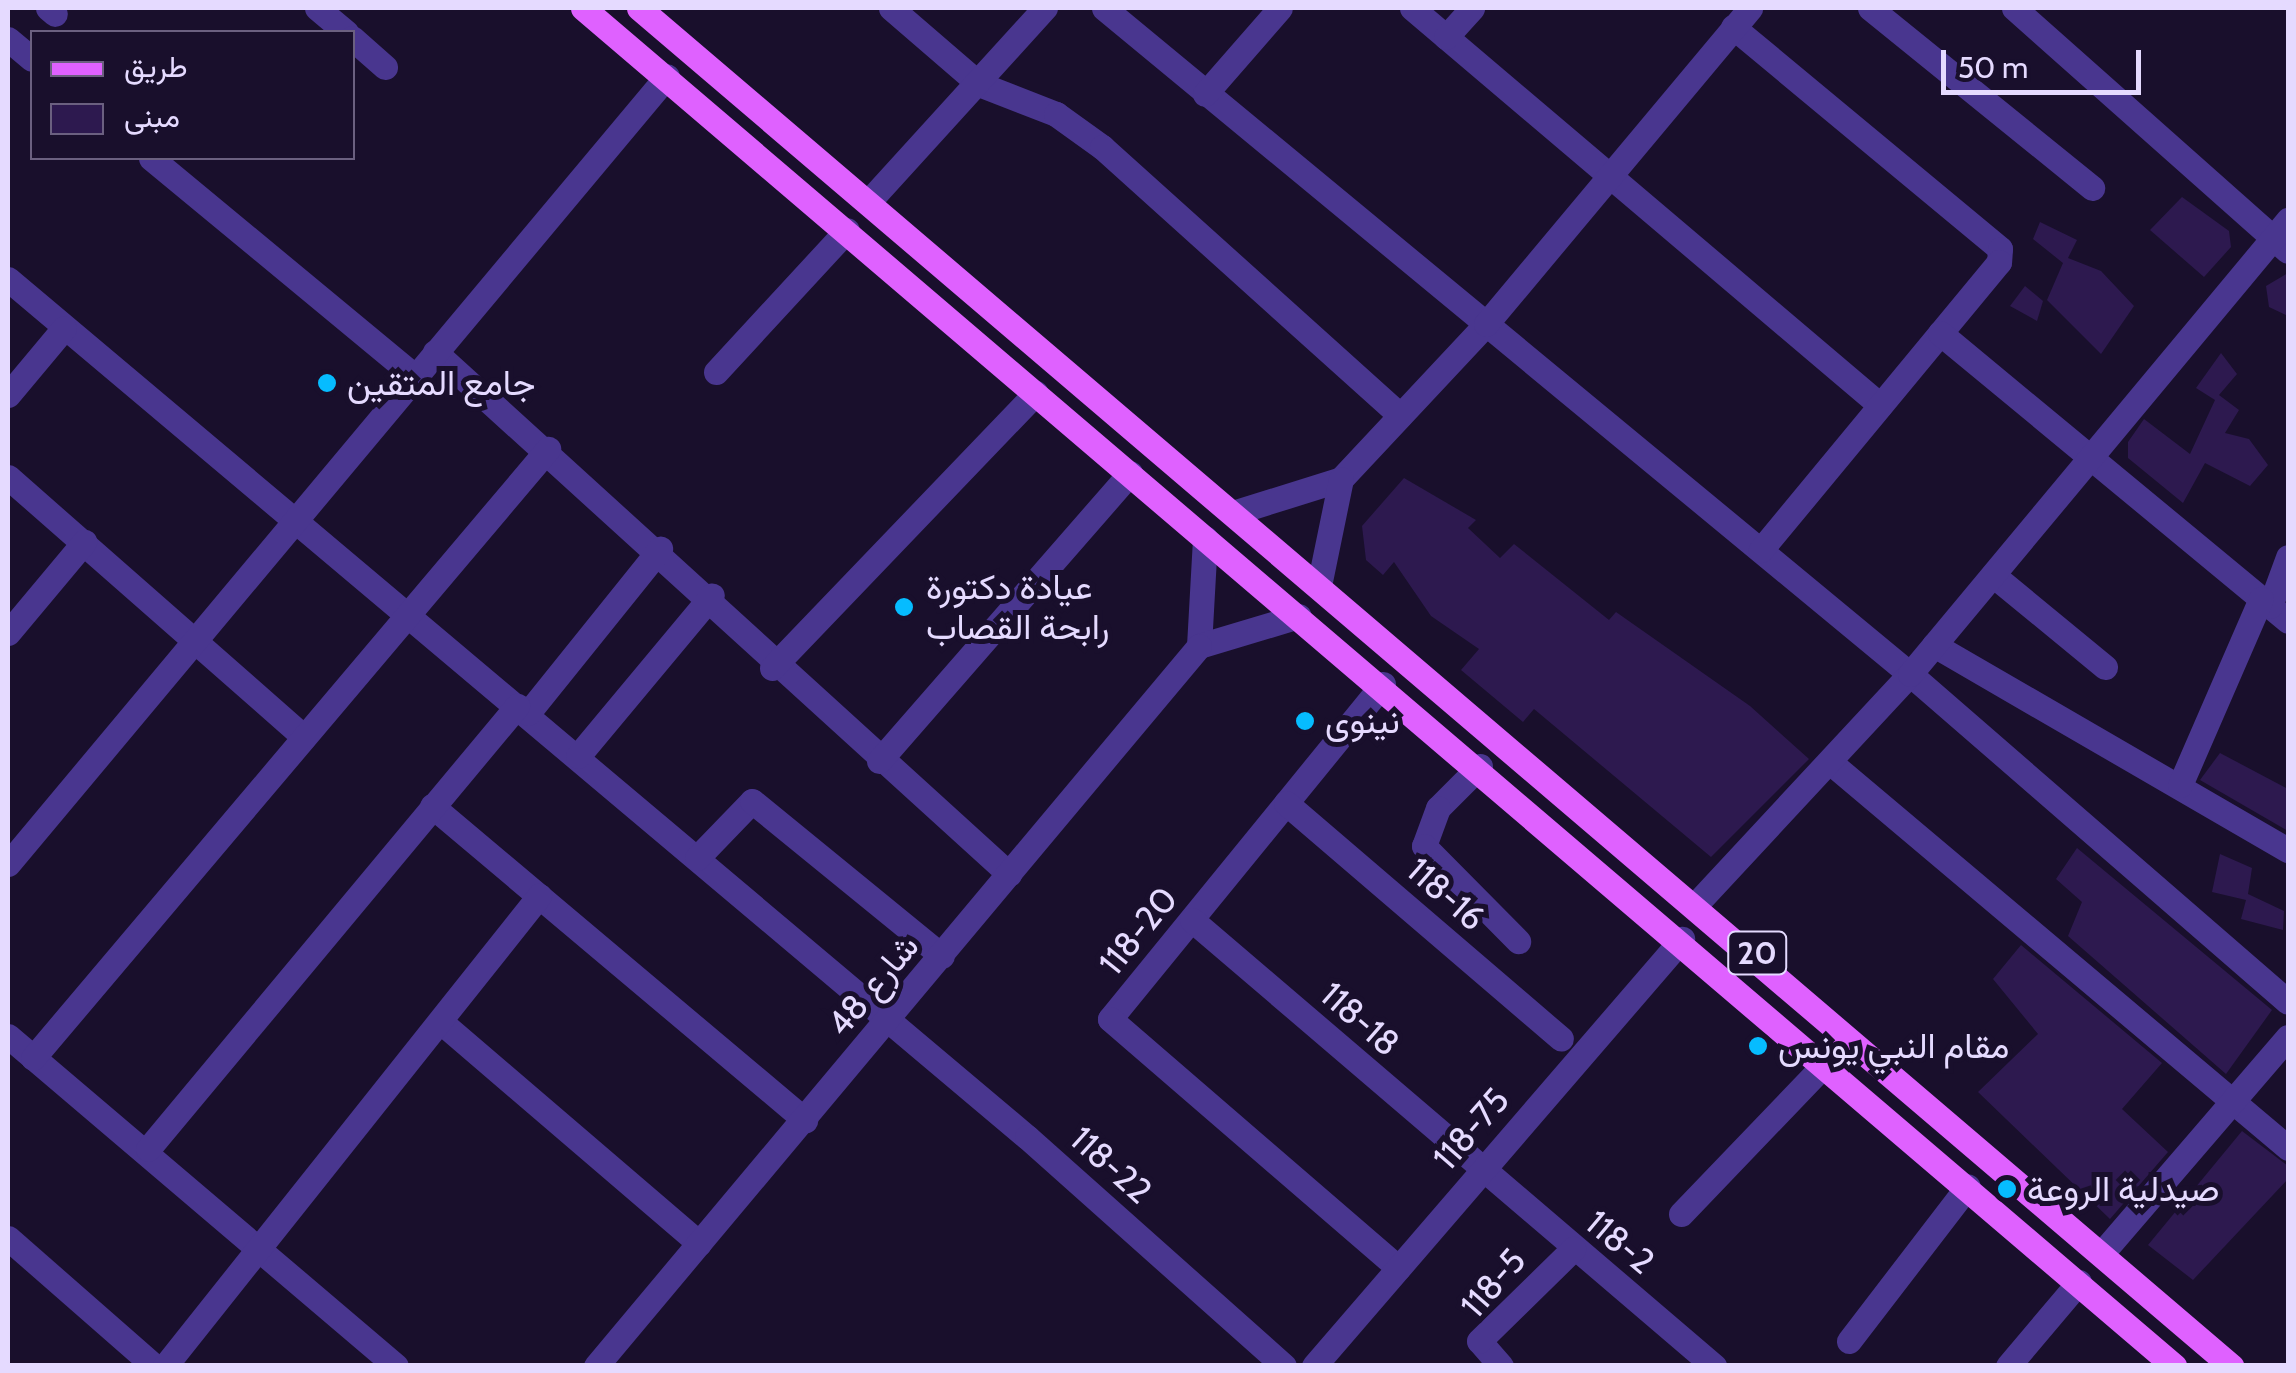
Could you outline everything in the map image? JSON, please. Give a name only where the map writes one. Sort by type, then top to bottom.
[{"type":"main road","points":[[583,8],[1205,538]]},
{"type":"main road","points":[[639,8],[1236,512]]},
{"type":"main road","name":"20","points":[[1236,512],[1698,902],[2231,1366]]},
{"type":"main road","name":"20","points":[[1205,538],[1682,938],[2174,1366]]},
{"type":"street","points":[[318,8],[344,30]]},
{"type":"street","points":[[891,8],[979,84],[1056,114],[1102,146],[1400,414]]},
{"type":"street","points":[[870,200],[1045,8]]},
{"type":"street","points":[[1104,8],[1910,674],[2288,1002]]},
{"type":"street","points":[[1205,94],[1280,8]]},
{"type":"street","points":[[1412,8],[1880,405]]},
{"type":"street","points":[[1446,37],[1472,8]]},
{"type":"street","points":[[1870,8],[2092,188]]},
{"type":"street","points":[[1698,902],[1910,674],[2283,236],[2042,16],[2014,8]]},
{"type":"street","points":[[1236,512],[1340,479],[1486,324],[1742,17],[2000,248],[2000,262],[1761,550]]},
{"type":"street","points":[[8,39],[30,57]]},
{"type":"street","points":[[355,41],[385,67]]},
{"type":"street","points":[[8,864],[193,636],[667,76]]},
{"type":"street","points":[[153,160],[416,377]]},
{"type":"street","points":[[716,372],[847,230]]},
{"type":"street","name":"118-22","points":[[8,280],[296,517],[889,1020],[1284,1366]]},
{"type":"street","points":[[8,396],[64,328]]},
{"type":"street","points":[[1940,333],[2273,609]]},
{"type":"street","points":[[435,352],[712,596],[772,668],[1009,874]]},
{"type":"street","points":[[772,668],[1036,393]]},
{"type":"street","points":[[33,1058],[548,449]]},
{"type":"street","points":[[879,760],[1130,473]]},
{"type":"street","points":[[8,477],[304,737]]},
{"type":"street","points":[[1320,582],[1340,479]]},
{"type":"street","points":[[1205,538],[1199,646],[1299,616]]},
{"type":"street","points":[[8,632],[84,542]]},
{"type":"street","points":[[148,1149],[432,806],[523,709],[660,549]]},
{"type":"street","points":[[2180,785],[2273,609],[2288,556]]},
{"type":"street","points":[[1993,575],[2105,667]]},
{"type":"street","points":[[578,756],[712,596]]},
{"type":"street","points":[[1934,645],[2288,850]]},
{"type":"street","name":"شارع 48","points":[[596,1366],[1199,646]]},
{"type":"street","name":"118-20","points":[[1383,684],[1110,1019],[1398,1268]]},
{"type":"street","points":[[1831,762],[2288,1148]]},
{"type":"street","points":[[1480,766],[1438,808],[1424,846],[1518,940]]},
{"type":"street","points":[[697,858],[752,801],[942,956]]},
{"type":"street","name":"118-16","points":[[1286,803],[1561,1038]]},
{"type":"street","points":[[432,806],[805,1120]]},
{"type":"street","points":[[165,1366],[255,1243],[441,1022],[539,896]]},
{"type":"street","name":"118-18","points":[[1192,920],[1482,1171]]},
{"type":"street","name":"118-75","points":[[1314,1366],[1682,938]]},
{"type":"street","points":[[441,1022],[699,1244]]},
{"type":"street","points":[[8,1036],[148,1149],[396,1366]]},
{"type":"street","points":[[2102,1253],[2288,1037]]},
{"type":"street","points":[[1681,1214],[1826,1063]]},
{"type":"street","name":"118-2","points":[[1482,1171],[1714,1366]]},
{"type":"street","points":[[1850,1341],[1968,1186]]},
{"type":"street","points":[[8,1238],[154,1366]]},
{"type":"street","name":"118-5","points":[[1501,1366],[1479,1341],[1573,1249]]},
{"type":"street","points":[[2008,1366],[2078,1282]]},
{"type":"building","points":[[2182,197],[2229,231],[2231,247],[2204,277],[2150,230]]},
{"type":"building","points":[[2040,222],[2077,240],[2068,258],[2101,271],[2134,306],[2101,354],[2047,300],[2063,263],[2033,239]]},
{"type":"building","points":[[2288,273],[2288,316],[2269,307],[2266,286]]},
{"type":"building","points":[[2025,286],[2043,301],[2037,321],[2010,306]]},
{"type":"building","points":[[2221,353],[2237,374],[2219,395],[2239,410],[2225,433],[2249,439],[2268,465],[2250,486],[2205,463],[2183,503],[2128,458],[2128,442],[2144,419],[2190,454],[2215,400],[2196,388]]},
{"type":"building","points":[[1404,478],[1476,520],[1468,528],[1500,558],[1514,544],[1609,620],[1616,612],[1750,706],[1809,759],[1711,857],[1534,709],[1523,722],[1461,670],[1479,649],[1431,616],[1394,562],[1383,575],[1366,560],[1362,526]]},
{"type":"building","points":[[2220,753],[2288,789],[2288,831],[2200,780]]},
{"type":"building","points":[[2077,848],[2272,1010],[2226,1074],[2068,936],[2082,902],[2056,879]]},
{"type":"building","points":[[2220,854],[2252,868],[2248,894],[2284,911],[2283,930],[2241,919],[2246,900],[2212,892]]},
{"type":"building","points":[[2021,945],[2162,1063],[2122,1109],[2168,1152],[2110,1219],[1978,1092],[2038,1034],[1993,979]]},
{"type":"building","points":[[2242,1131],[2288,1166],[2288,1179],[2193,1280],[2148,1245]]},
{"type":"place","name":"جامع المتقين","points":[[327,383]]},
{"type":"place","name":"عيادة دكتورة رابحة القصاب","points":[[904,607]]},
{"type":"place","name":"نينوى","points":[[1305,721]]},
{"type":"place","name":"مقام النبي يونس","points":[[1758,1046]]},
{"type":"place","name":"صيدلية الروعة","points":[[2007,1189]]}]
